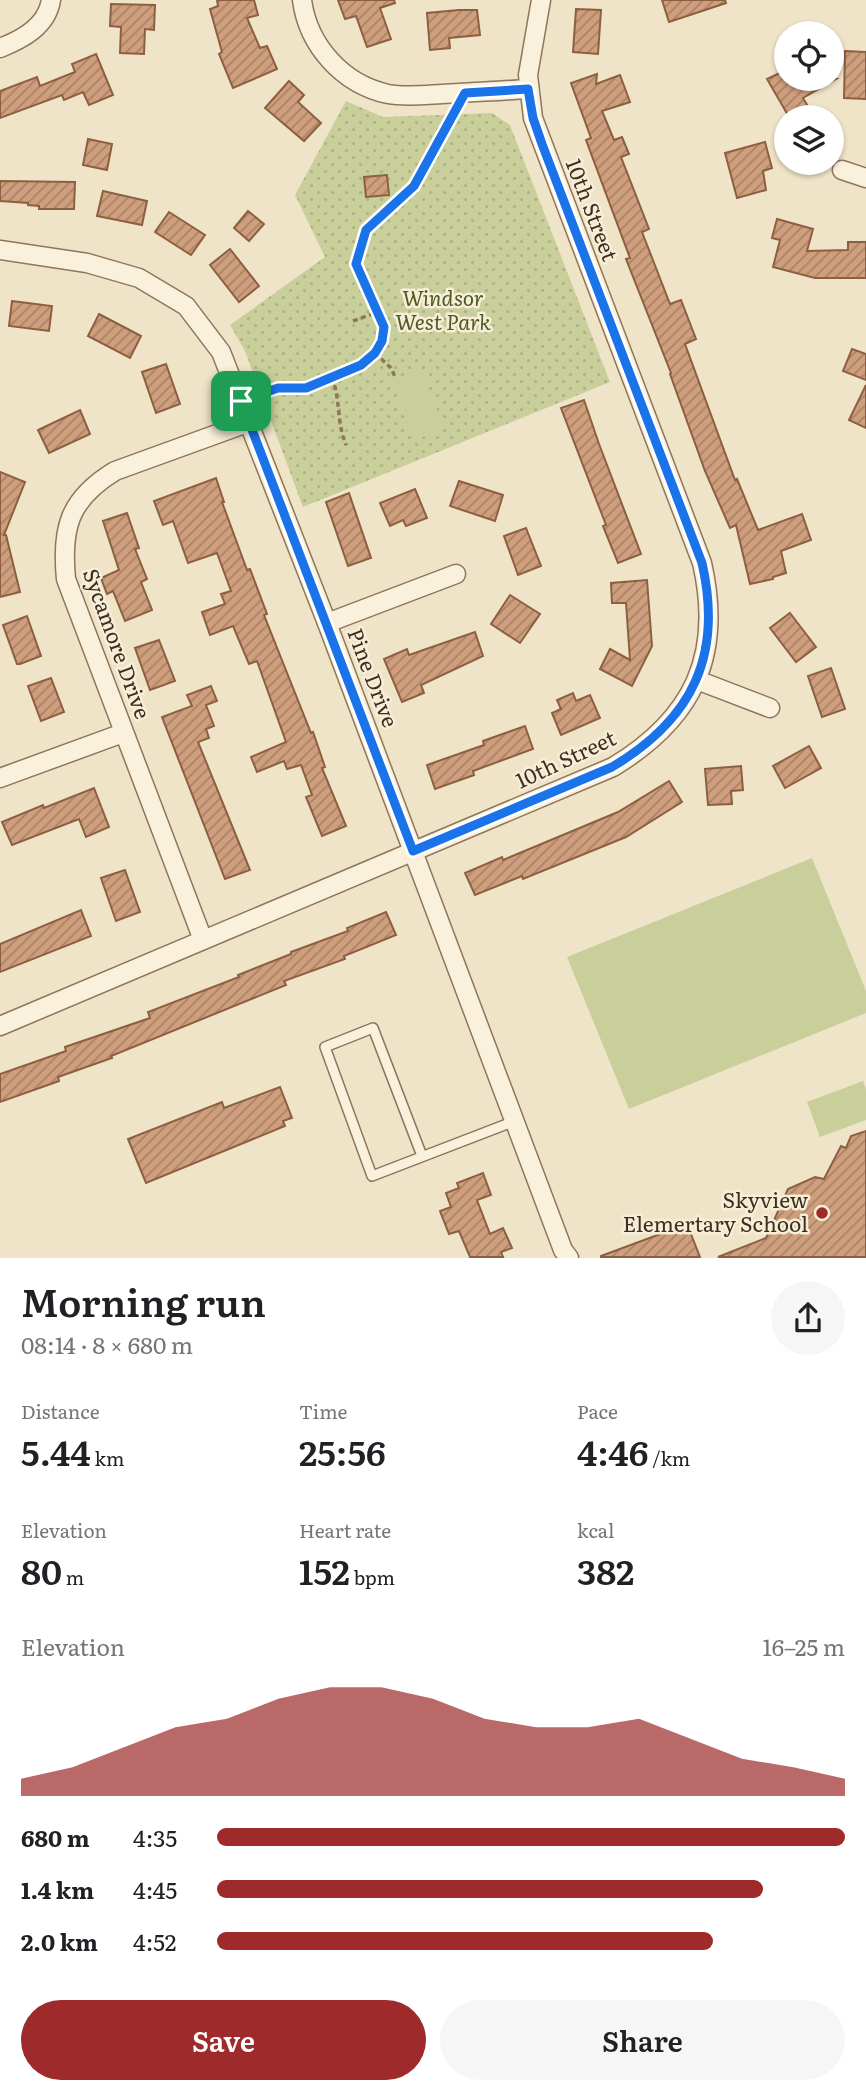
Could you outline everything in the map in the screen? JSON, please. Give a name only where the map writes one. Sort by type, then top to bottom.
[{"type":"street","points":[[0,48],[34,30],[49,13],[51,0]]},
{"type":"street","points":[[302,0],[310,30],[318,46],[331,62],[357,82],[388,94],[410,96],[528,89]]},
{"type":"street","name":"10th Street","points":[[0,1026],[612,767],[632,755],[667,724],[697,680],[707,649],[709,625],[708,587],[702,563],[533,118],[528,75],[541,0]]},
{"type":"street","points":[[844,171],[866,178]]},
{"type":"street","name":"Pine Drive","points":[[0,250],[87,263],[139,278],[186,306],[222,352],[563,1250],[569,1258]]},
{"type":"street","name":"Sycamore Drive","points":[[203,940],[65,579],[63,549],[68,521],[75,507],[88,492],[115,471],[250,422]]},
{"type":"street","points":[[327,623],[456,574]]},
{"type":"street","points":[[697,680],[770,708]]},
{"type":"street","points":[[0,778],[123,733]]},
{"type":"lane","points":[[422,1156],[373,1028],[325,1047],[372,1176],[515,1121]]},
{"type":"path","points":[[241,401],[278,388],[306,388],[361,365],[375,353],[382,341],[384,327],[356,264],[366,230],[414,186],[465,93]]},
{"type":"path","points":[[353,321],[378,313]]},
{"type":"path","points":[[375,353],[391,368],[396,379]]},
{"type":"path","points":[[332,377],[338,392],[339,429],[346,445]]},
{"type":"green space","name":"Windsor West Park","points":[[346,101],[383,117],[492,113],[510,125],[610,382],[303,507],[245,351],[230,325],[325,257],[295,195]]},
{"type":"green space","points":[[422,369],[444,429],[414,440],[392,380]]},
{"type":"green space","points":[[812,858],[866,991],[866,1013],[629,1109],[567,957]]},
{"type":"green space","points":[[863,1081],[866,1089],[866,1120],[820,1137],[807,1102]]},
{"type":"building","points":[[217,0],[254,0],[258,15],[247,18],[260,48],[267,46],[277,69],[233,88],[219,54],[222,52],[210,9],[218,6]]},
{"type":"building","points":[[338,0],[394,0],[395,3],[380,8],[391,39],[367,47],[356,16],[345,19]]},
{"type":"building","points":[[662,0],[725,0],[726,3],[669,22]]},
{"type":"building","points":[[111,4],[155,5],[154,30],[145,29],[144,54],[120,53],[121,27],[110,26]]},
{"type":"building","points":[[576,9],[601,10],[598,54],[573,52]]},
{"type":"building","points":[[477,10],[480,35],[449,38],[450,48],[430,50],[427,13]]},
{"type":"building","points":[[845,51],[866,52],[866,99],[844,98]]},
{"type":"building","points":[[96,54],[113,95],[89,105],[83,92],[64,100],[62,95],[0,118],[0,91],[37,77],[40,86],[75,72],[72,64]]},
{"type":"building","points":[[597,74],[596,84],[620,75],[630,102],[602,111],[614,140],[622,137],[629,154],[621,157],[649,229],[642,232],[670,304],[681,300],[696,339],[685,344],[735,480],[737,479],[758,530],[802,514],[811,540],[781,551],[786,573],[773,579],[750,584],[736,525],[730,528],[705,471],[671,373],[626,259],[630,258],[586,140],[591,138],[571,83]]},
{"type":"building","points":[[774,76],[774,91],[815,91],[803,98],[807,105],[782,105],[767,79]]},
{"type":"building","points":[[289,81],[304,95],[298,102],[321,123],[304,141],[265,108]]},
{"type":"building","points":[[88,139],[112,144],[107,170],[83,165]]},
{"type":"building","points":[[765,142],[772,168],[763,171],[766,190],[737,198],[725,153]]},
{"type":"building","points":[[387,175],[389,195],[366,197],[364,177]]},
{"type":"building","points":[[0,181],[75,182],[74,209],[39,209],[39,206],[28,203],[0,201]]},
{"type":"building","points":[[103,191],[147,201],[142,225],[97,216]]},
{"type":"building","points":[[248,211],[264,224],[249,241],[234,228]]},
{"type":"building","points":[[169,212],[205,235],[191,255],[155,232]]},
{"type":"building","points":[[777,219],[813,229],[807,251],[848,250],[848,242],[866,242],[866,278],[815,278],[773,267],[780,240],[772,238]]},
{"type":"building","points":[[230,249],[259,286],[239,302],[210,265]]},
{"type":"building","points":[[12,301],[52,306],[49,331],[9,326]]},
{"type":"building","points":[[99,314],[141,336],[130,358],[88,336]]},
{"type":"building","points":[[852,349],[866,354],[866,380],[843,371]]},
{"type":"building","points":[[166,364],[180,404],[156,413],[142,372]]},
{"type":"building","points":[[866,385],[866,428],[849,420]]},
{"type":"building","points":[[584,400],[641,554],[618,563],[561,408]]},
{"type":"building","points":[[80,410],[90,434],[49,453],[38,430]]},
{"type":"building","points":[[0,472],[25,482],[4,535],[20,592],[0,597]]},
{"type":"building","points":[[216,478],[247,570],[250,569],[267,614],[264,615],[311,733],[313,732],[325,767],[322,768],[346,826],[322,836],[306,797],[312,795],[301,765],[287,769],[284,761],[257,772],[251,757],[286,742],[257,661],[249,664],[233,626],[210,635],[202,612],[225,604],[221,594],[231,591],[217,553],[188,563],[173,521],[163,525],[154,501]]},
{"type":"building","points":[[459,481],[503,495],[495,521],[450,506]]},
{"type":"building","points":[[415,489],[427,518],[406,526],[403,520],[390,526],[380,503]]},
{"type":"building","points":[[349,493],[371,558],[348,566],[326,502]]},
{"type":"building","points":[[127,513],[139,548],[135,549],[147,579],[141,582],[152,610],[125,621],[113,591],[107,594],[101,578],[119,570],[103,521]]},
{"type":"building","points":[[526,528],[541,566],[518,575],[504,536]]},
{"type":"building","points":[[647,580],[652,646],[632,686],[600,669],[610,649],[630,660],[626,603],[612,603],[611,583]]},
{"type":"building","points":[[510,595],[540,614],[520,643],[491,624]]},
{"type":"building","points":[[790,613],[816,647],[796,662],[770,628]]},
{"type":"building","points":[[27,616],[41,656],[17,664],[3,625]]},
{"type":"building","points":[[475,632],[483,656],[421,685],[424,693],[402,702],[384,659],[407,649],[409,655]]},
{"type":"building","points":[[159,640],[175,681],[150,690],[135,648]]},
{"type":"building","points":[[831,668],[845,709],[822,717],[808,676]]},
{"type":"building","points":[[51,678],[64,712],[41,721],[28,686]]},
{"type":"building","points":[[211,686],[217,701],[206,705],[214,726],[206,729],[209,738],[198,742],[250,870],[225,879],[162,717],[192,706],[187,695]]},
{"type":"building","points":[[573,693],[576,701],[590,695],[600,718],[561,735],[552,713],[561,709],[557,700]]},
{"type":"building","points":[[525,726],[533,749],[473,771],[474,775],[435,789],[427,765],[484,745],[483,741]]},
{"type":"building","points":[[809,746],[821,768],[785,788],[773,766]]},
{"type":"building","points":[[741,766],[743,790],[731,791],[732,804],[708,805],[705,769]]},
{"type":"building","points":[[669,781],[682,802],[626,837],[523,879],[522,876],[475,895],[465,873],[618,812]]},
{"type":"building","points":[[94,788],[109,827],[86,837],[79,819],[12,845],[2,822]]},
{"type":"building","points":[[125,870],[140,912],[116,921],[101,878]]},
{"type":"building","points":[[81,910],[91,936],[0,972],[0,944]]},
{"type":"building","points":[[386,912],[396,935],[344,956],[345,959],[284,981],[286,985],[111,1056],[112,1058],[58,1077],[59,1081],[0,1102],[0,1074],[66,1051],[65,1047],[150,1018],[148,1012],[239,977],[238,975],[348,931],[347,928]]},
{"type":"building","points":[[280,1087],[292,1118],[283,1121],[285,1126],[146,1183],[128,1139],[222,1102],[224,1108]]},
{"type":"building","name":"Skyview Elemertary School","points":[[866,1131],[866,1257],[718,1257],[766,1238],[788,1189],[815,1177],[824,1179],[841,1146],[846,1148],[851,1136]]},
{"type":"building","points":[[483,1173],[491,1195],[477,1200],[490,1234],[503,1228],[512,1248],[501,1252],[503,1257],[470,1257],[459,1231],[449,1234],[440,1211],[451,1207],[446,1193],[459,1188],[457,1183]]},
{"type":"building","points":[[687,1224],[700,1257],[601,1257],[601,1256]]},
{"type":"place","name":"Skyview Elemertary School","points":[[822,1213]]},
{"type":"route","points":[[528,89],[533,118],[542,144],[702,563],[708,587],[707,649],[697,680],[680,708],[655,737],[612,767],[413,851],[241,401],[278,388],[306,388],[361,365],[375,353],[382,341],[384,327],[356,264],[366,230],[414,186],[465,93],[528,89]]}]
